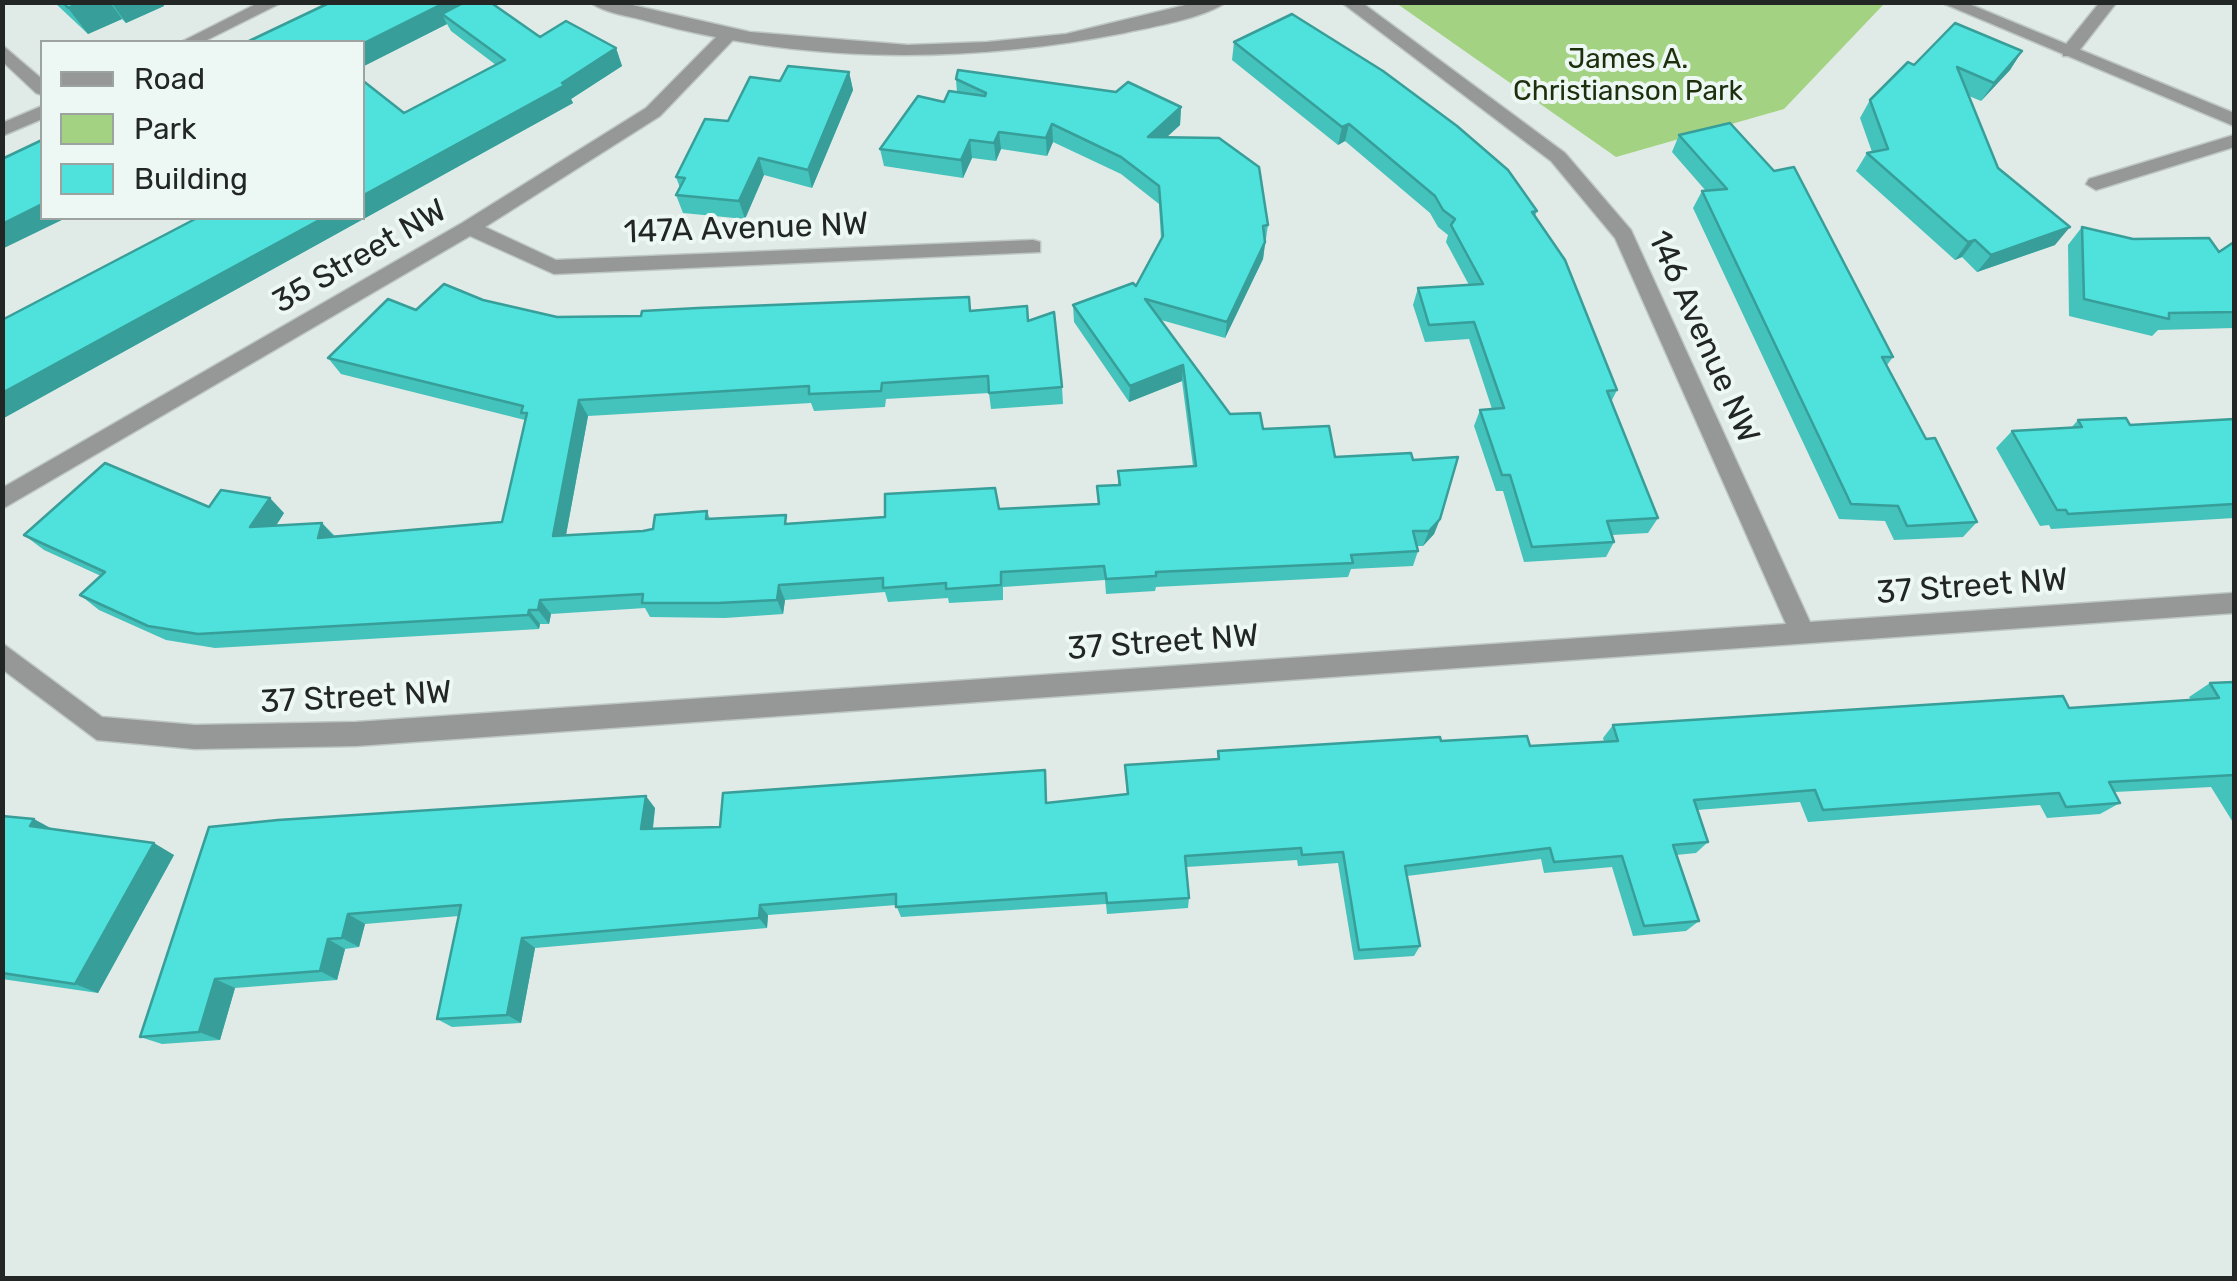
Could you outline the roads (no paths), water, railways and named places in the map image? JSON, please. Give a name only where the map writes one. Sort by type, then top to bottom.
[{"type":"street","points":[[611,4],[726,36],[846,48],[964,48],[1071,38],[1183,14],[1218,2]]},
{"type":"street","name":"146 Avenue NW","points":[[1349,2],[1558,157],[1624,234],[1801,630]]},
{"type":"street","points":[[1948,2],[2234,120]]},
{"type":"street","points":[[2069,52],[2109,2]]},
{"type":"street","points":[[194,40],[260,5]]},
{"type":"street","name":"35 Street NW","points":[[2,500],[469,228],[654,112],[726,36]]},
{"type":"street","points":[[2,50],[40,86]]},
{"type":"street","points":[[2,130],[40,113]]},
{"type":"street","points":[[2096,184],[2234,141]]},
{"type":"street","name":"147A Avenue NW","points":[[469,228],[554,267],[1034,247]]},
{"type":"street","name":"37 Street NW","points":[[2,654],[97,728],[195,737],[356,734],[1801,630],[2234,603]]},
{"type":"park label","name":"James A. Christianson Park","points":[[1628,76]]}]
